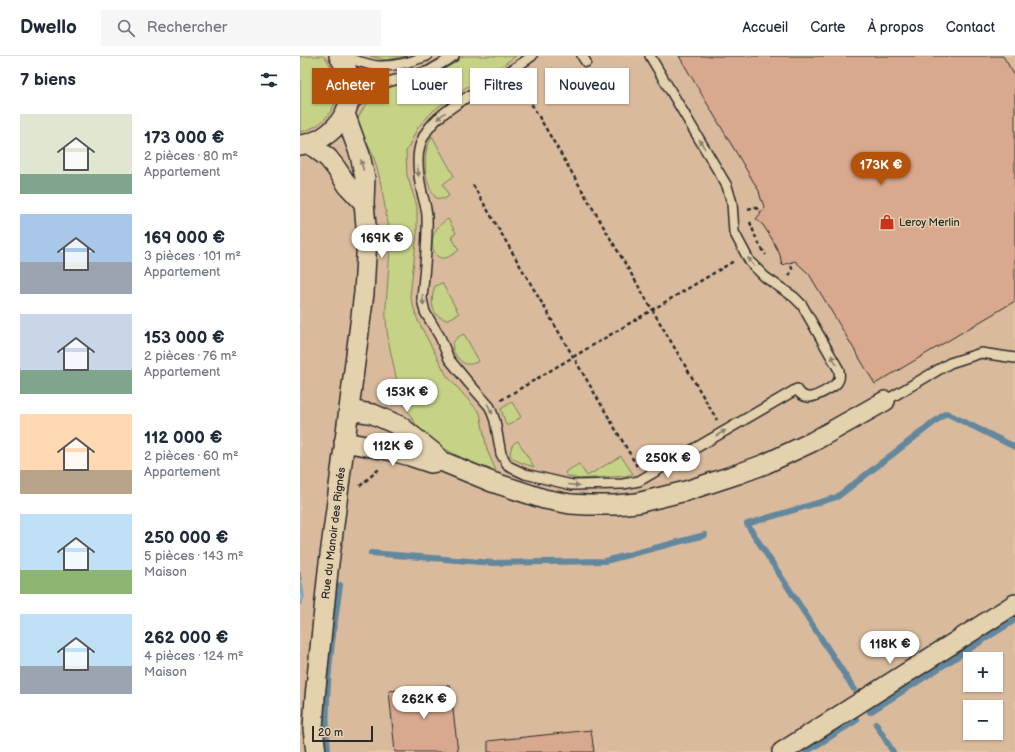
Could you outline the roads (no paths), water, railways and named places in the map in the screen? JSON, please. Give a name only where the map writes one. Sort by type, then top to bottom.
[{"type":"street","points":[[305,144],[324,137],[336,127],[346,111],[351,90],[348,72],[340,56]]},
{"type":"street","name":"Rue du Manoir des Rignés","points":[[316,752],[313,729],[315,697],[328,572],[361,315],[367,256],[364,203],[366,178],[346,111]]},
{"type":"street","points":[[305,144],[328,158],[348,186],[364,203]]},
{"type":"street","points":[[349,410],[373,414],[400,426],[434,453],[441,461],[492,482],[544,499],[570,504],[615,505],[637,503],[686,491],[765,464],[812,442],[885,401]]},
{"type":"street","points":[[344,442],[388,450],[431,463],[441,461]]},
{"type":"street","points":[[782,752],[1015,604]]},
{"type":"lane","points":[[340,56],[377,66],[394,66],[427,56]]},
{"type":"lane","points":[[346,111],[380,84],[429,71],[454,56]]},
{"type":"lane","points":[[532,56],[478,89],[442,114],[424,134],[417,158],[418,171],[427,215],[422,299],[425,312],[440,337],[449,359],[490,407],[496,421],[503,460],[514,470],[572,486],[623,484],[639,481],[797,388],[800,394],[813,398],[836,385],[840,378],[839,370],[802,305],[794,297],[765,277],[750,262],[734,232],[732,203],[727,186],[650,56]]},
{"type":"lane","points":[[885,401],[950,363],[981,353],[1015,358]]},
{"type":"water","points":[[300,572],[304,597],[300,605]]},
{"type":"waterway","points":[[854,689],[747,524],[837,497],[946,413],[1015,447]]},
{"type":"waterway","points":[[371,553],[493,563],[605,561],[705,535]]},
{"type":"waterway","points":[[328,752],[327,689],[331,647],[340,585]]},
{"type":"waterway","points":[[870,712],[1015,620]]},
{"type":"waterway","points":[[806,752],[857,720]]},
{"type":"waterway","points":[[876,724],[893,752]]},
{"type":"place","name":"Leroy Merlin","points":[[887,222]]}]
